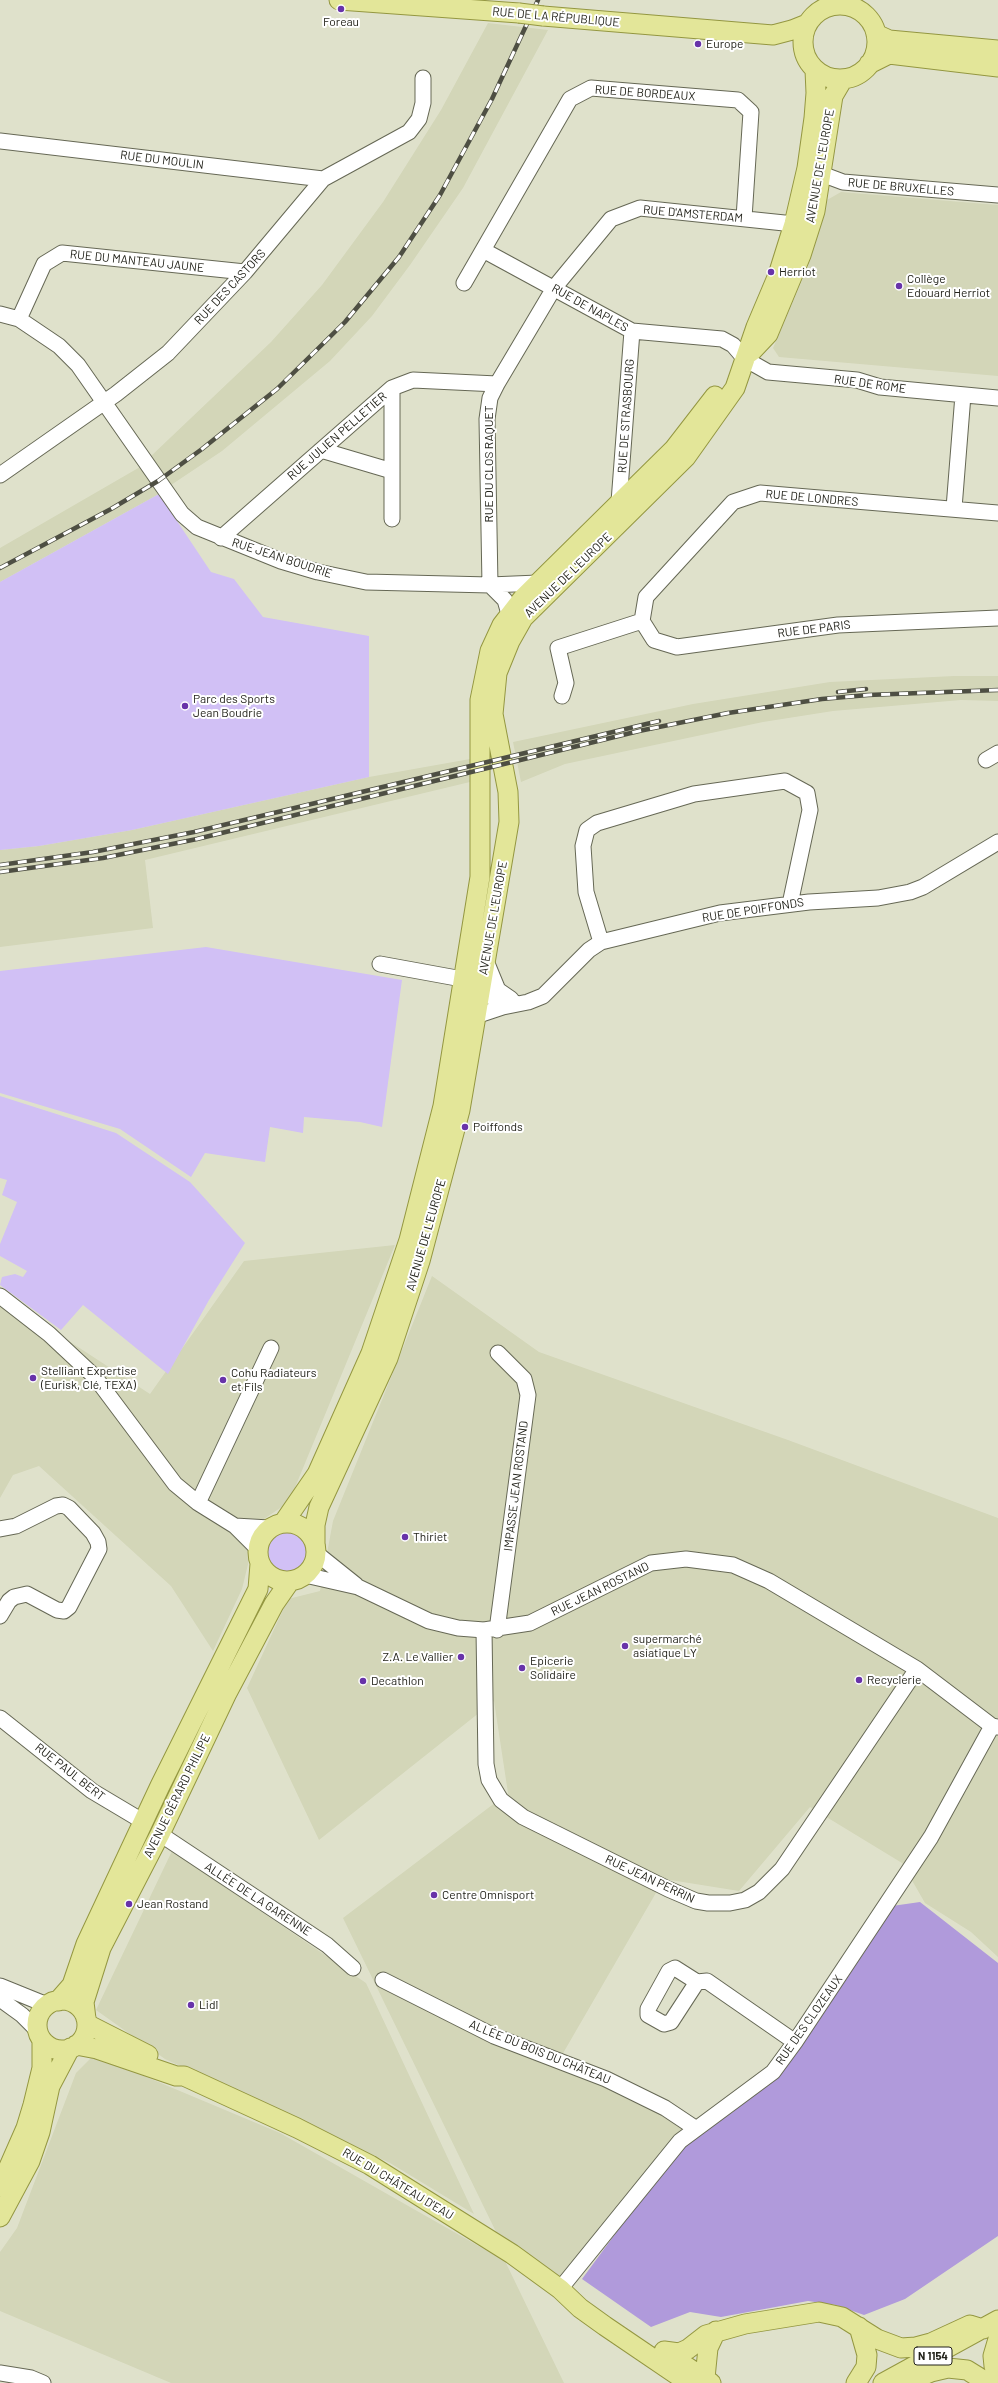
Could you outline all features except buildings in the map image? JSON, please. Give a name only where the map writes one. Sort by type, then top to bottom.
[{"type":"main road","name":"RUE DE LA RÉPUBLIQUE","points":[[339,0],[490,6],[519,13],[543,16],[773,35],[807,24]]},
{"type":"main road","points":[[837,3],[848,6],[862,13],[872,24],[876,34],[876,50],[869,64],[862,72],[843,79],[833,79],[810,63],[803,36],[807,24],[815,14],[837,3]]},
{"type":"main road","points":[[876,34],[889,40],[998,50]]},
{"type":"main road","name":"RUE DE LA RÉPUBLIQUE","points":[[773,35],[800,50],[810,63]]},
{"type":"main road","points":[[869,64],[889,54],[998,67]]},
{"type":"main road","name":"AVENUE DE L'EUROPE","points":[[276,1525],[317,1474],[371,1352],[409,1240],[433,1149],[472,987],[482,863],[481,690],[490,651],[509,614],[619,502],[674,449],[705,411],[733,368],[745,359],[768,334],[801,254],[815,211],[814,118],[816,93],[810,63]]},
{"type":"main road","name":"AVENUE DE L'EUROPE","points":[[316,1548],[315,1525],[319,1507],[388,1358],[420,1261],[460,1110],[476,1016],[472,987],[486,961],[509,822],[508,792],[494,714],[495,685],[503,656],[516,628],[534,605],[611,534],[686,457],[736,388],[756,327],[778,275],[794,224],[814,172],[833,96],[843,79]]},
{"type":"main road","points":[[276,1525],[300,1525],[312,1536],[316,1548],[315,1561],[298,1578],[273,1578],[259,1556],[263,1533],[276,1525]]},
{"type":"main road","name":"AVENUE GÉRARD PHILIPE","points":[[53,2003],[72,1985],[86,1944],[258,1590],[259,1556]]},
{"type":"main road","name":"AVENUE GÉRARD PHILIPE","points":[[86,2022],[84,2002],[101,1948],[160,1834],[233,1681],[274,1604],[298,1578]]},
{"type":"main road","points":[[0,2187],[26,2128],[43,2064],[40,2036],[40,2014],[53,2003],[72,2003],[83,2013],[86,2022],[84,2036],[73,2047],[50,2086],[40,2132],[30,2161],[0,2217]]},
{"type":"main road","name":"RUE DU CHÂTEAU D'EAU","points":[[86,2022],[179,2070],[184,2076]]},
{"type":"main road","points":[[40,2036],[55,2049],[73,2047]]},
{"type":"main road","name":"RUE DU CHÂTEAU D'EAU","points":[[73,2047],[97,2049],[176,2076],[184,2076],[297,2128],[370,2165],[512,2254],[560,2289],[592,2317],[694,2370]]},
{"type":"main road","name":"RUE DU CHÂTEAU D'EAU","points":[[560,2289],[609,2314],[664,2351],[679,2352],[694,2370]]},
{"type":"main road","points":[[694,2370],[716,2331],[745,2324],[819,2312],[842,2317],[888,2344],[901,2348],[916,2347],[931,2343],[970,2325],[990,2324]]},
{"type":"main road","name":"N 1154","points":[[883,2383],[990,2324]]},
{"type":"main road","points":[[856,2383],[866,2367],[867,2355],[859,2327]]},
{"type":"main road","points":[[998,2339],[993,2356],[998,2379]]},
{"type":"main road","points":[[905,2383],[931,2372],[948,2368],[967,2370],[988,2383]]},
{"type":"street","name":"RUE DES CASTORS","points":[[0,475],[105,401],[168,353],[246,272],[323,179],[409,132],[419,120],[423,103],[423,78]]},
{"type":"street","name":"RUE DE BORDEAUX","points":[[464,283],[570,99],[591,88],[738,100],[751,112],[744,218]]},
{"type":"street","name":"RUE DU MOULIN","points":[[0,141],[323,179]]},
{"type":"street","name":"RUE DE BRUXELLES","points":[[814,172],[843,182],[998,195]]},
{"type":"street","name":"RUE D'AMSTERDAM","points":[[554,288],[611,219],[640,208],[794,224]]},
{"type":"street","name":"RUE DE NAPLES","points":[[483,250],[632,331],[722,340],[733,345],[745,359]]},
{"type":"street","name":"RUE DU MANTEAU JAUNE","points":[[19,319],[44,264],[62,253],[246,272]]},
{"type":"street","name":"RUE DU CLOS RAQUET","points":[[490,585],[487,419],[490,398],[554,288]]},
{"type":"street","name":"RUE JEAN BOUDRIE","points":[[0,314],[19,319],[59,346],[78,365],[105,401],[182,514],[197,527],[221,538],[318,572],[366,582],[490,585],[538,583]]},
{"type":"street","name":"RUE DE STRASBOURG","points":[[619,502],[632,331]]},
{"type":"street","name":"RUE DE ROME","points":[[745,359],[768,372],[857,380],[880,387],[998,398]]},
{"type":"street","name":"RUE JULIEN PELLETIER","points":[[221,538],[392,388],[413,380],[497,384]]},
{"type":"street","points":[[392,388],[392,519]]},
{"type":"street","points":[[954,508],[962,395]]},
{"type":"street","points":[[321,450],[392,471]]},
{"type":"street","name":"RUE DE LONDRES","points":[[642,621],[646,597],[733,502],[760,493],[954,508],[998,513]]},
{"type":"street","points":[[490,585],[505,600],[509,614]]},
{"type":"street","name":"RUE DE PARIS","points":[[642,621],[654,640],[677,647],[838,625],[998,618]]},
{"type":"street","points":[[562,696],[566,683],[558,648],[642,621]]},
{"type":"street","points":[[601,942],[586,892],[583,846],[587,830],[596,823],[694,794],[785,781],[807,793],[810,810],[790,904]]},
{"type":"street","name":"RUE DE POIFFONDS","points":[[476,1016],[543,996],[589,950],[601,942],[720,914],[790,904],[878,898],[910,892],[923,887],[998,842]]},
{"type":"street","points":[[486,961],[498,990],[519,1003]]},
{"type":"street","name":"RUE DE POIFFONDS","points":[[380,964],[472,987],[519,1003]]},
{"type":"street","points":[[0,1296],[49,1334],[95,1377],[175,1484],[198,1503],[236,1526],[259,1556]]},
{"type":"street","points":[[198,1503],[272,1348]]},
{"type":"street","name":"IMPASSE JEAN ROSTAND","points":[[491,1630],[528,1394],[524,1379],[498,1353]]},
{"type":"street","points":[[0,1529],[16,1526],[56,1506],[63,1505],[69,1508],[92,1534],[98,1542],[99,1549],[69,1607],[64,1611],[57,1610],[27,1594],[14,1597],[9,1601],[0,1616]]},
{"type":"street","points":[[236,1526],[276,1525]]},
{"type":"street","name":"RUE JEAN ROSTAND","points":[[316,1548],[358,1587]]},
{"type":"street","name":"RUE JEAN ROSTAND","points":[[298,1578],[358,1587],[429,1621],[458,1628],[491,1630],[530,1623],[651,1563],[686,1559],[706,1560],[733,1565],[769,1581],[917,1670],[995,1726]]},
{"type":"street","name":"RUE JEAN PERRIN","points":[[491,1630],[486,1764],[489,1780],[501,1800],[523,1817],[668,1889],[702,1902],[730,1903],[745,1900],[759,1892],[782,1869],[917,1670]]},
{"type":"street","name":"RUE PAUL BERT","points":[[0,1718],[92,1791],[144,1822]]},
{"type":"street","name":"RUE DES CLOZEAUX","points":[[560,2289],[680,2141],[695,2128],[772,2072],[795,2042],[931,1837],[995,1726]]},
{"type":"street","name":"ALLÉE DE LA GARENNE","points":[[160,1834],[327,1945],[353,1968]]},
{"type":"street","name":"ALLÉE DU BOIS DU CHÂTEAU","points":[[383,1980],[494,2036],[606,2079],[665,2108],[695,2128]]},
{"type":"street","points":[[697,1982],[707,1981],[795,2042]]},
{"type":"street","points":[[0,1986],[53,2003]]},
{"type":"street","points":[[0,1999],[22,2015],[40,2036]]},
{"type":"street","points":[[0,2373],[30,2378],[43,2383]]},
{"type":"shaded area","points":[[488,23],[548,30],[463,188],[410,265],[372,316],[330,361],[222,451],[171,485],[150,457],[271,342],[322,285],[383,202],[441,110]]},
{"type":"shaded area","name":"Collège Edouard Herriot","points":[[841,192],[998,205],[998,376],[779,357],[773,348],[807,269],[827,200]]},
{"type":"shaded area","points":[[140,467],[159,494],[0,582],[0,548]]},
{"type":"shaded area","name":"Parc des Sports Jean Boudrie","points":[[159,494],[211,572],[234,579],[263,617],[369,636],[369,777],[132,830],[39,846],[0,850],[0,582]]},
{"type":"shaded area","points":[[954,676],[998,676],[998,701],[961,700],[833,711],[763,722],[565,764],[521,782],[513,742],[693,704],[830,682]]},
{"type":"shaded area","points":[[470,759],[470,782],[145,860],[153,928],[0,947],[0,850],[39,846],[132,830],[369,777]]},
{"type":"shaded area","points":[[206,947],[402,980],[382,1127],[360,1122],[304,1117],[303,1133],[270,1127],[265,1162],[205,1153],[191,1177],[120,1129],[0,1093],[0,971]]},
{"type":"shaded area","points":[[0,1096],[116,1133],[190,1182],[245,1243],[209,1300],[168,1374],[83,1305],[61,1330],[0,1285],[2,1277],[15,1274],[23,1277],[27,1271],[0,1256],[0,1244],[17,1202],[2,1195],[7,1180],[0,1178]]},
{"type":"shaded area","points":[[395,1245],[289,1502],[258,1523],[242,1589],[213,1651],[171,1586],[39,1466],[13,1475],[0,1498],[0,1296],[150,1394],[244,1261]]},
{"type":"shaded area","points":[[432,1276],[539,1352],[788,1440],[998,1518],[998,1957],[971,1932],[925,1903],[902,1863],[810,1807],[739,1891],[664,1879],[562,2055],[697,2125],[564,2279],[500,2240],[343,1918],[508,1793],[494,1701],[319,1840],[247,1688],[288,1599],[320,1591],[333,1521]]},
{"type":"shaded area","points":[[287,1532],[295,1534],[301,1538],[305,1544],[307,1552],[305,1560],[301,1566],[295,1570],[287,1572],[279,1570],[273,1566],[269,1560],[267,1552],[269,1544],[273,1538],[279,1534]]},
{"type":"shaded area","points":[[172,1851],[366,1983],[474,2214],[390,2163],[165,2059],[96,2010]]},
{"type":"shaded area","points":[[920,1902],[998,1963],[998,2236],[905,2299],[864,2315],[836,2305],[808,2301],[721,2317],[690,2312],[651,2327],[582,2279],[680,2146],[733,2112],[788,2064],[892,1906]]},
{"type":"shaded area","points":[[94,2055],[280,2133],[505,2261],[564,2383],[171,2383],[0,2311],[0,2252],[17,2228],[76,2073]]},
{"type":"railway","points":[[0,568],[111,509],[158,481],[202,449],[277,389],[345,322],[399,257],[440,195],[492,99],[538,0]]},
{"type":"railway","points":[[838,692],[866,689]]},
{"type":"railway","points":[[0,872],[103,858],[197,839],[639,731],[728,713],[822,699],[868,695],[998,690]]},
{"type":"railway","points":[[0,865],[93,852],[194,832],[659,721]]},
{"type":"place","name":"Foreau","points":[[341,9]]},
{"type":"place","name":"Europe","points":[[698,44]]},
{"type":"place","name":"Herriot","points":[[771,272]]},
{"type":"place","name":"Collège Edouard Herriot","points":[[899,286]]},
{"type":"place","name":"Parc des Sports Jean Boudrie","points":[[185,706]]},
{"type":"place","name":"Poiffonds","points":[[465,1127]]},
{"type":"place","name":"Stelliant Expertise (Eurisk, Clé, TEXA)","points":[[33,1378]]},
{"type":"place","name":"Cohu Radiateurs et Fils","points":[[223,1380]]},
{"type":"place","name":"Thiriet","points":[[405,1537]]},
{"type":"place","name":"supermarché asiatique LY","points":[[625,1646]]},
{"type":"place","name":"Z.A. Le Vallier","points":[[461,1657]]},
{"type":"place","name":"Epicerie Solidaire","points":[[522,1668]]},
{"type":"place","name":"Recyclerie","points":[[859,1680]]},
{"type":"place","name":"Decathlon","points":[[363,1681]]},
{"type":"place","name":"Centre Omnisport","points":[[434,1895]]},
{"type":"place","name":"Jean Rostand","points":[[129,1904]]},
{"type":"place","name":"Lidl","points":[[191,2005]]}]
